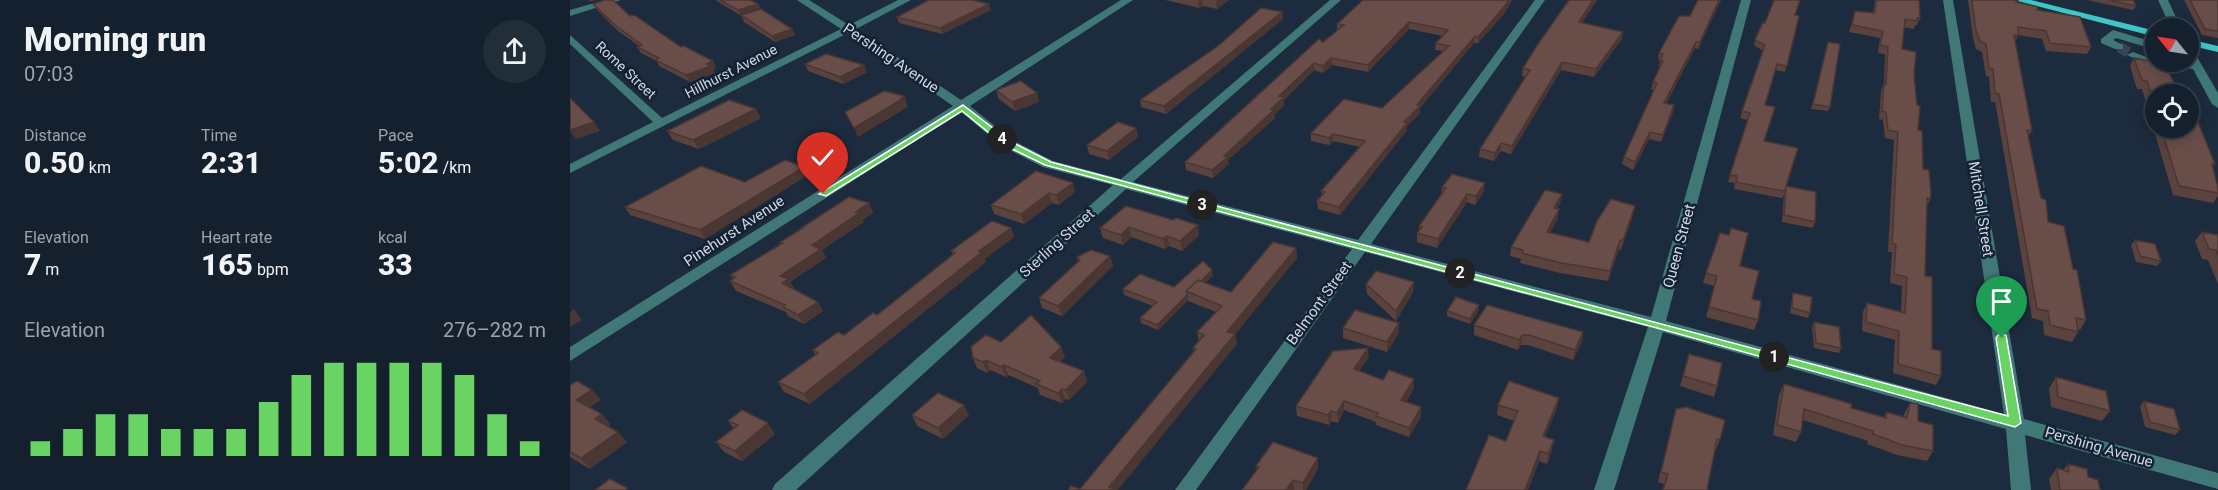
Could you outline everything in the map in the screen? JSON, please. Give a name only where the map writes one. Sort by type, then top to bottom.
[{"type":"main road","points":[[2019,0],[2114,31],[2145,33]]},
{"type":"main road","points":[[2199,45],[2218,50]]},
{"type":"street","points":[[570,13],[616,0]]},
{"type":"street","name":"Pershing Avenue","points":[[802,0],[849,28],[963,107],[1007,143],[1048,164],[1657,324],[2218,481]]},
{"type":"street","name":"Hillhurst Avenue","points":[[570,169],[906,0]]},
{"type":"street","name":"Pinehurst Avenue","points":[[570,355],[1128,0]]},
{"type":"street","name":"Sterling Street","points":[[782,490],[1123,184],[1335,0]]},
{"type":"street","name":"Belmont Street","points":[[1185,490],[1540,0]]},
{"type":"street","name":"Queen Street","points":[[1604,490],[1657,324],[1746,0]]},
{"type":"street","name":"Mitchell Street","points":[[1948,0],[2015,423],[2021,490]]},
{"type":"street","points":[[2163,0],[2171,18]]},
{"type":"street","points":[[2114,31],[2105,41],[2119,47]]},
{"type":"street","points":[[2114,31],[2145,52]]},
{"type":"street","points":[[2114,31],[2145,52]]},
{"type":"street","name":"Rome Street","points":[[570,38],[661,123]]},
{"type":"street","points":[[2199,68],[2218,104]]},
{"type":"building","points":[[613,0],[630,16],[634,15],[681,47],[684,46],[713,61],[707,64],[711,66],[686,75],[655,60],[659,58],[637,47],[642,45],[615,25],[593,4]]},
{"type":"building","points":[[720,0],[750,0],[758,4],[738,10]]},
{"type":"building","points":[[929,0],[972,0],[989,4],[940,28],[897,17]]},
{"type":"building","points":[[1363,0],[1509,0],[1478,37],[1475,36],[1417,105],[1420,106],[1404,122],[1407,123],[1339,207],[1317,201],[1325,192],[1321,191],[1365,141],[1333,134],[1329,138],[1311,133],[1344,99],[1382,108],[1449,46],[1436,43],[1448,30],[1409,22],[1368,65],[1331,58],[1323,66],[1314,63],[1279,96],[1284,97],[1271,109],[1274,110],[1212,170],[1185,162],[1319,39],[1323,42],[1344,25],[1337,24]]},
{"type":"building","points":[[1569,0],[1593,0],[1579,22],[1623,32],[1596,69],[1562,62],[1512,146],[1501,143],[1495,153],[1480,149],[1530,70],[1523,68]]},
{"type":"building","points":[[1698,0],[1719,0],[1700,42],[1696,42],[1664,103],[1674,105],[1663,135],[1650,132],[1635,162],[1624,157],[1657,83],[1653,82],[1663,61],[1660,61],[1663,54],[1659,53],[1679,16],[1690,16]]},
{"type":"building","points":[[1774,0],[1800,0],[1795,15],[1799,16],[1787,66],[1777,64],[1765,105],[1775,107],[1764,141],[1798,148],[1786,186],[1816,192],[1815,222],[1784,215],[1786,187],[1785,191],[1736,182],[1737,176],[1730,175],[1750,113],[1742,111],[1765,45],[1755,40]]},
{"type":"building","points":[[1876,0],[1919,0],[1920,18],[1917,18],[1917,21],[1905,19],[1902,49],[1916,52],[1914,75],[1917,105],[1920,106],[1918,130],[1922,131],[1923,169],[1929,170],[1931,193],[1930,199],[1927,198],[1925,276],[1932,277],[1932,349],[1941,351],[1941,376],[1898,364],[1899,331],[1866,322],[1867,303],[1905,313],[1907,277],[1894,274],[1896,244],[1892,243],[1898,132],[1888,130],[1886,112],[1882,111],[1888,47],[1880,45],[1883,31],[1852,25],[1855,11],[1875,13]]},
{"type":"building","points":[[1972,0],[2018,0],[2016,2],[2038,7],[2037,10],[2080,17],[2091,47],[2050,43],[2046,31],[2018,27],[2018,36],[2014,35],[2032,131],[2027,130],[2041,198],[2046,200],[2048,222],[2064,226],[2073,269],[2077,270],[2086,320],[2076,318],[2078,332],[2050,325],[2048,311],[2037,309],[1999,94],[1995,93],[1993,69],[1989,68],[1986,44],[1980,41],[1976,31]]},
{"type":"building","points":[[2109,0],[2133,0],[2136,6]]},
{"type":"building","points":[[2190,0],[2218,0],[2218,31],[2205,29]]},
{"type":"building","points":[[1261,8],[1282,12],[1164,106],[1140,100],[1218,46]]},
{"type":"building","points":[[761,9],[792,29],[772,36],[741,15]]},
{"type":"building","points":[[1828,42],[1840,44],[1830,107],[1813,104]]},
{"type":"building","points":[[826,54],[864,65],[840,77],[805,64]]},
{"type":"building","points":[[2134,58],[2145,60],[2145,72],[2169,72],[2174,84],[2148,84],[2147,81],[2142,80]]},
{"type":"building","points":[[1021,81],[1037,93],[1012,102],[996,90]]},
{"type":"building","points":[[884,91],[904,96],[902,98],[904,98],[854,128],[845,112]]},
{"type":"building","points":[[570,98],[594,122],[570,130]]},
{"type":"building","points":[[729,100],[756,109],[693,140],[667,131]]},
{"type":"building","points":[[1118,122],[1136,128],[1107,151],[1087,145]]},
{"type":"building","points":[[2199,124],[2215,164],[2212,164],[2218,193],[2179,186],[2164,138],[2199,138]]},
{"type":"building","points":[[785,160],[804,167],[700,230],[625,207],[701,166],[745,182]]},
{"type":"building","points":[[1036,171],[1073,183],[1056,195],[1049,193],[1021,214],[991,205]]},
{"type":"building","points":[[1452,174],[1485,183],[1476,196],[1467,194],[1438,239],[1417,233],[1422,227],[1419,226],[1446,188],[1442,187]]},
{"type":"building","points":[[1545,190],[1562,194],[1554,208],[1559,209],[1547,232],[1589,242],[1597,221],[1611,199],[1635,206],[1610,271],[1561,263],[1522,253],[1523,250],[1511,247]]},
{"type":"building","points":[[849,197],[869,203],[856,212],[859,213],[812,245],[821,249],[780,276],[789,279],[782,283],[818,302],[798,315],[783,307],[785,305],[730,281],[736,277],[730,275],[783,243],[780,242]]},
{"type":"building","points":[[1126,206],[1198,225],[1180,241],[1167,236],[1163,239],[1129,227],[1121,235],[1100,228]]},
{"type":"building","points":[[992,221],[1011,228],[979,251],[982,252],[804,394],[778,382],[818,353],[813,350],[838,332],[844,335],[873,313],[877,315],[955,253],[951,251]]},
{"type":"building","points":[[1731,228],[1748,233],[1740,266],[1759,271],[1752,299],[1761,301],[1758,320],[1709,307],[1717,276],[1706,273],[1720,233],[1729,235]]},
{"type":"building","points":[[2202,232],[2218,235],[2218,256],[2216,250],[2209,249]]},
{"type":"building","points":[[2135,240],[2155,244],[2161,261],[2140,256]]},
{"type":"building","points":[[1273,242],[1296,248],[1227,332],[1235,334],[1109,487],[1116,490],[1068,490],[1071,486],[1080,489],[1196,349],[1193,348],[1204,335],[1197,332],[1222,306],[1186,291],[1198,280],[1231,292]]},
{"type":"building","points":[[1091,250],[1110,256],[1058,306],[1039,298],[1080,260],[1077,257]]},
{"type":"building","points":[[1203,261],[1212,270],[1186,291],[1187,295],[1157,325],[1140,318],[1157,302],[1123,289],[1140,274],[1174,287]]},
{"type":"building","points":[[1376,271],[1414,282],[1396,311],[1366,284]]},
{"type":"building","points":[[1793,293],[1812,297],[1810,313],[1792,308]]},
{"type":"building","points":[[1456,297],[1479,305],[1470,319],[1447,311]]},
{"type":"building","points":[[1487,305],[1583,332],[1575,350],[1529,335],[1522,335],[1520,340],[1474,325]]},
{"type":"building","points":[[1355,310],[1399,323],[1387,342],[1343,328]]},
{"type":"building","points":[[1031,315],[1061,347],[1050,358],[1084,371],[1066,390],[1062,389],[1058,393],[1036,384],[1040,381],[1004,365],[1002,367],[986,360],[983,362],[973,358],[971,347],[986,335],[1001,342]]},
{"type":"building","points":[[1814,322],[1839,327],[1841,348],[1816,343]]},
{"type":"building","points":[[1368,348],[1354,369],[1383,380],[1389,370],[1414,379],[1401,400],[1421,407],[1409,428],[1376,416],[1378,413],[1344,401],[1337,413],[1331,411],[1328,415],[1296,406],[1333,351]]},
{"type":"building","points":[[1689,354],[1722,363],[1717,386],[1683,376]]},
{"type":"building","points":[[2056,377],[2106,391],[2110,411],[2058,397]]},
{"type":"building","points":[[577,381],[592,390],[576,400],[602,414],[595,419],[618,432],[581,458],[570,452],[570,385]]},
{"type":"building","points":[[1509,381],[1559,398],[1543,436],[1554,440],[1548,454],[1540,451],[1525,490],[1466,490],[1489,435],[1506,441],[1518,411],[1498,405]]},
{"type":"building","points":[[1784,384],[1852,404],[1851,408],[1886,418],[1886,412],[1907,418],[1910,403],[1918,404],[1918,421],[1933,425],[1933,451],[1902,445],[1873,434],[1873,431],[1804,409],[1801,432],[1777,425]]},
{"type":"building","points":[[938,393],[964,405],[938,428],[912,415]]},
{"type":"building","points":[[2144,401],[2174,409],[2180,430],[2150,422]]},
{"type":"building","points":[[1686,407],[1725,420],[1720,440],[1717,439],[1707,490],[1663,490],[1668,474],[1661,472],[1676,409]]},
{"type":"building","points":[[742,410],[768,423],[735,451],[716,442],[738,425],[728,421]]},
{"type":"building","points":[[1273,442],[1318,458],[1303,483],[1293,480],[1286,490],[1242,490],[1259,467],[1256,466]]},
{"type":"building","points":[[2068,464],[2087,469],[2088,477],[2098,480],[2100,490],[2060,490],[2057,468],[2069,472]]},
{"type":"building","points":[[610,479],[627,488],[625,490],[595,490]]},
{"type":"tunnel","points":[[2119,47],[2133,55]]},
{"type":"route","points":[[823,194],[963,107],[1007,143],[1048,164],[1657,324],[2015,423],[2002,338]]}]
